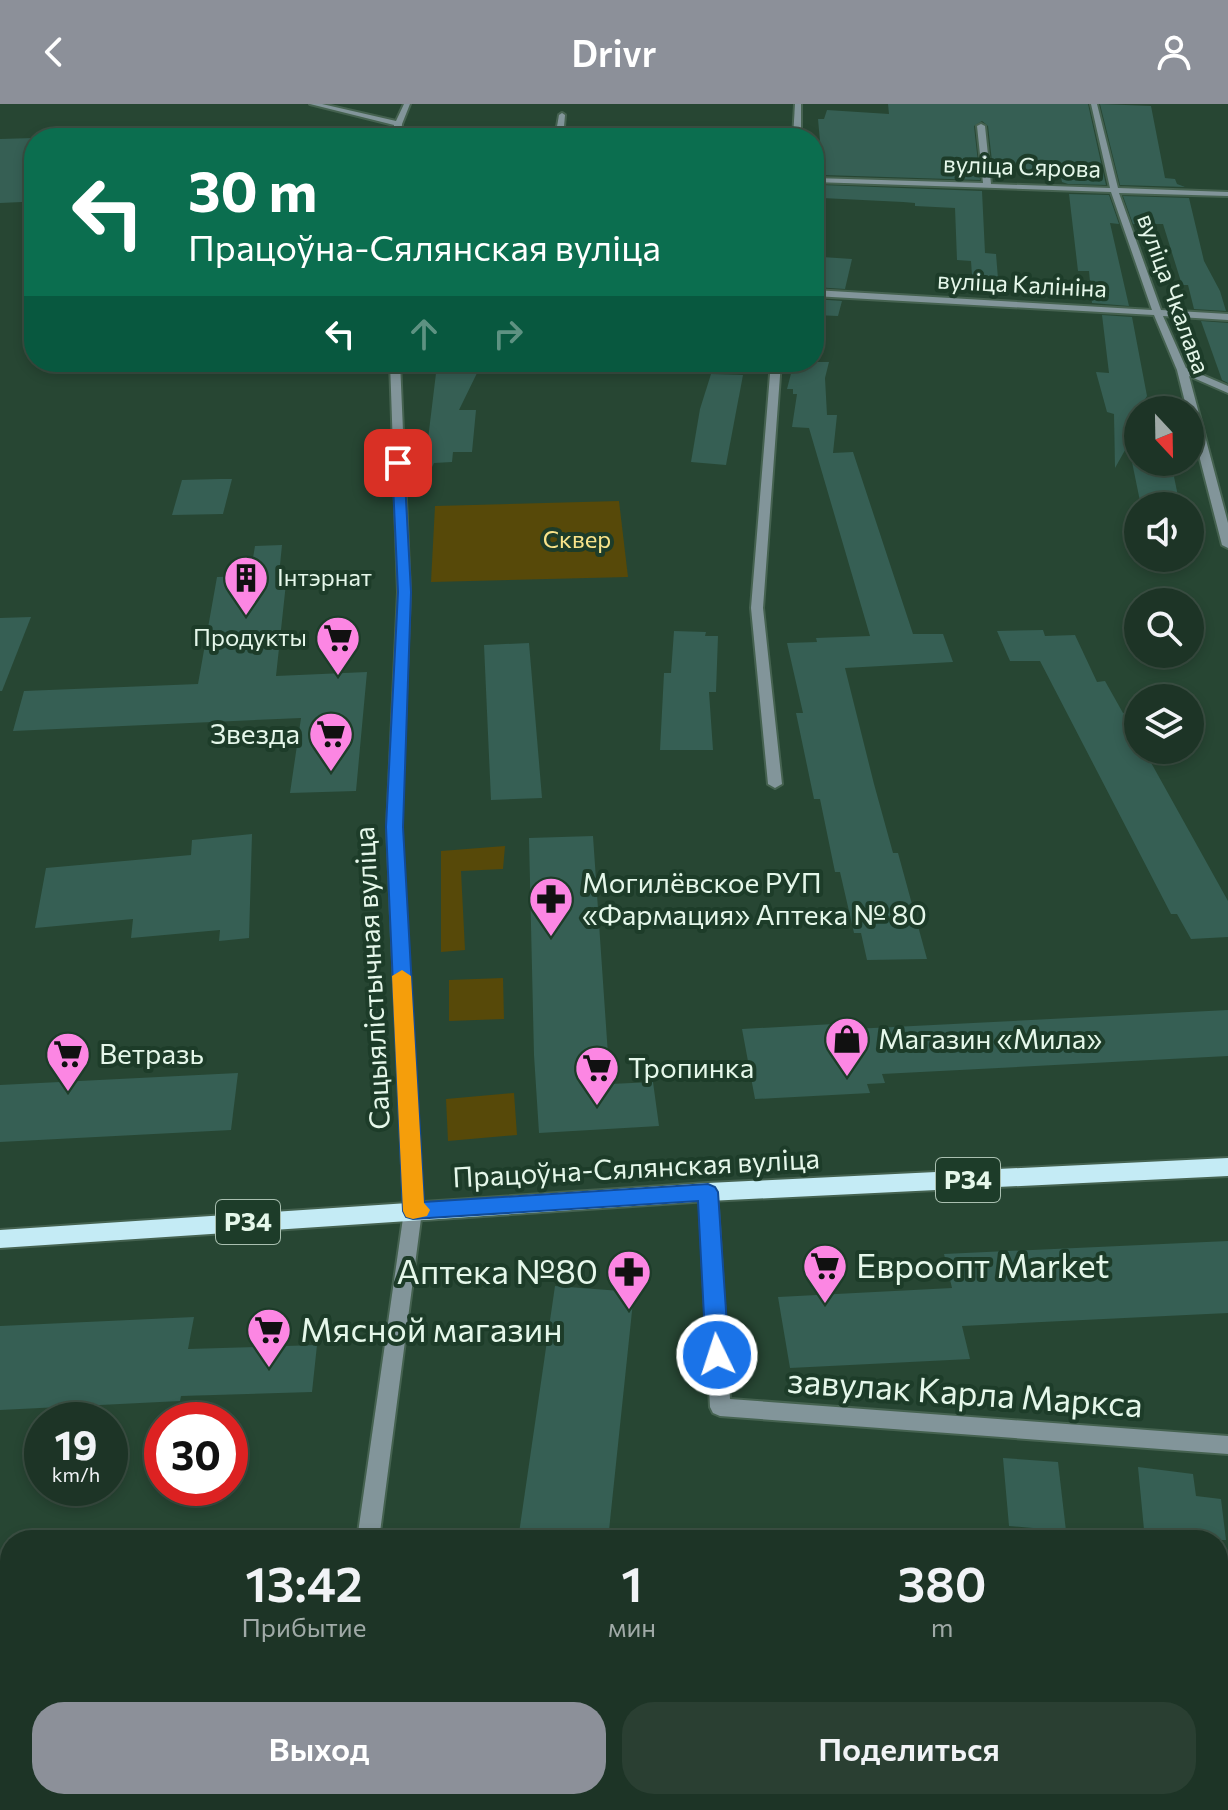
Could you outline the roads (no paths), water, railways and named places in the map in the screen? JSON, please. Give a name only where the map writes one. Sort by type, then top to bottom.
[{"type":"main road","name":"Працоўна-Сялянская вуліца","points":[[0,1239],[708,1192],[1228,1167]]},
{"type":"street","points":[[313,104],[398,124]]},
{"type":"street","points":[[398,128],[407,104]]},
{"type":"street","points":[[797,128],[798,104]]},
{"type":"street","name":"вуліца Чкалава","points":[[1094,104],[1115,191],[1157,312],[1182,370],[1228,545]]},
{"type":"street","points":[[340,109],[365,105]]},
{"type":"street","points":[[560,128],[562,115]]},
{"type":"street","points":[[981,126],[987,186]]},
{"type":"street","name":"вуліца Сярова","points":[[824,180],[1228,194]]},
{"type":"street","name":"вуліца Калініна","points":[[824,294],[1228,317]]},
{"type":"street","points":[[1182,370],[1228,390]]},
{"type":"street","name":"Сацыялістычная вуліца","points":[[369,1530],[413,1211],[394,827],[404,592],[395,372]]},
{"type":"street","points":[[775,372],[757,608],[775,784]]},
{"type":"street","name":"завулак Карла Маркса","points":[[708,1192],[720,1407],[1228,1445]]},
{"type":"place","name":"Інтэрнат","points":[[246,617]]},
{"type":"place","name":"Продукты","points":[[338,677]]},
{"type":"place","name":"Звезда","points":[[331,773]]},
{"type":"place","name":"Могилёвское РУП «Фармация» Аптека № 80","points":[[551,938]]},
{"type":"place","name":"Магазин «Мила»","points":[[847,1078]]},
{"type":"place","name":"Ветразь","points":[[68,1093]]},
{"type":"place","name":"Тропинка","points":[[597,1107]]},
{"type":"place","name":"Евроопт Market","points":[[825,1305]]},
{"type":"place","name":"Аптека №80","points":[[629,1311]]},
{"type":"place","name":"Мясной магазин","points":[[269,1369]]},
{"type":"park label","name":"Сквер","points":[[577,540]]}]
